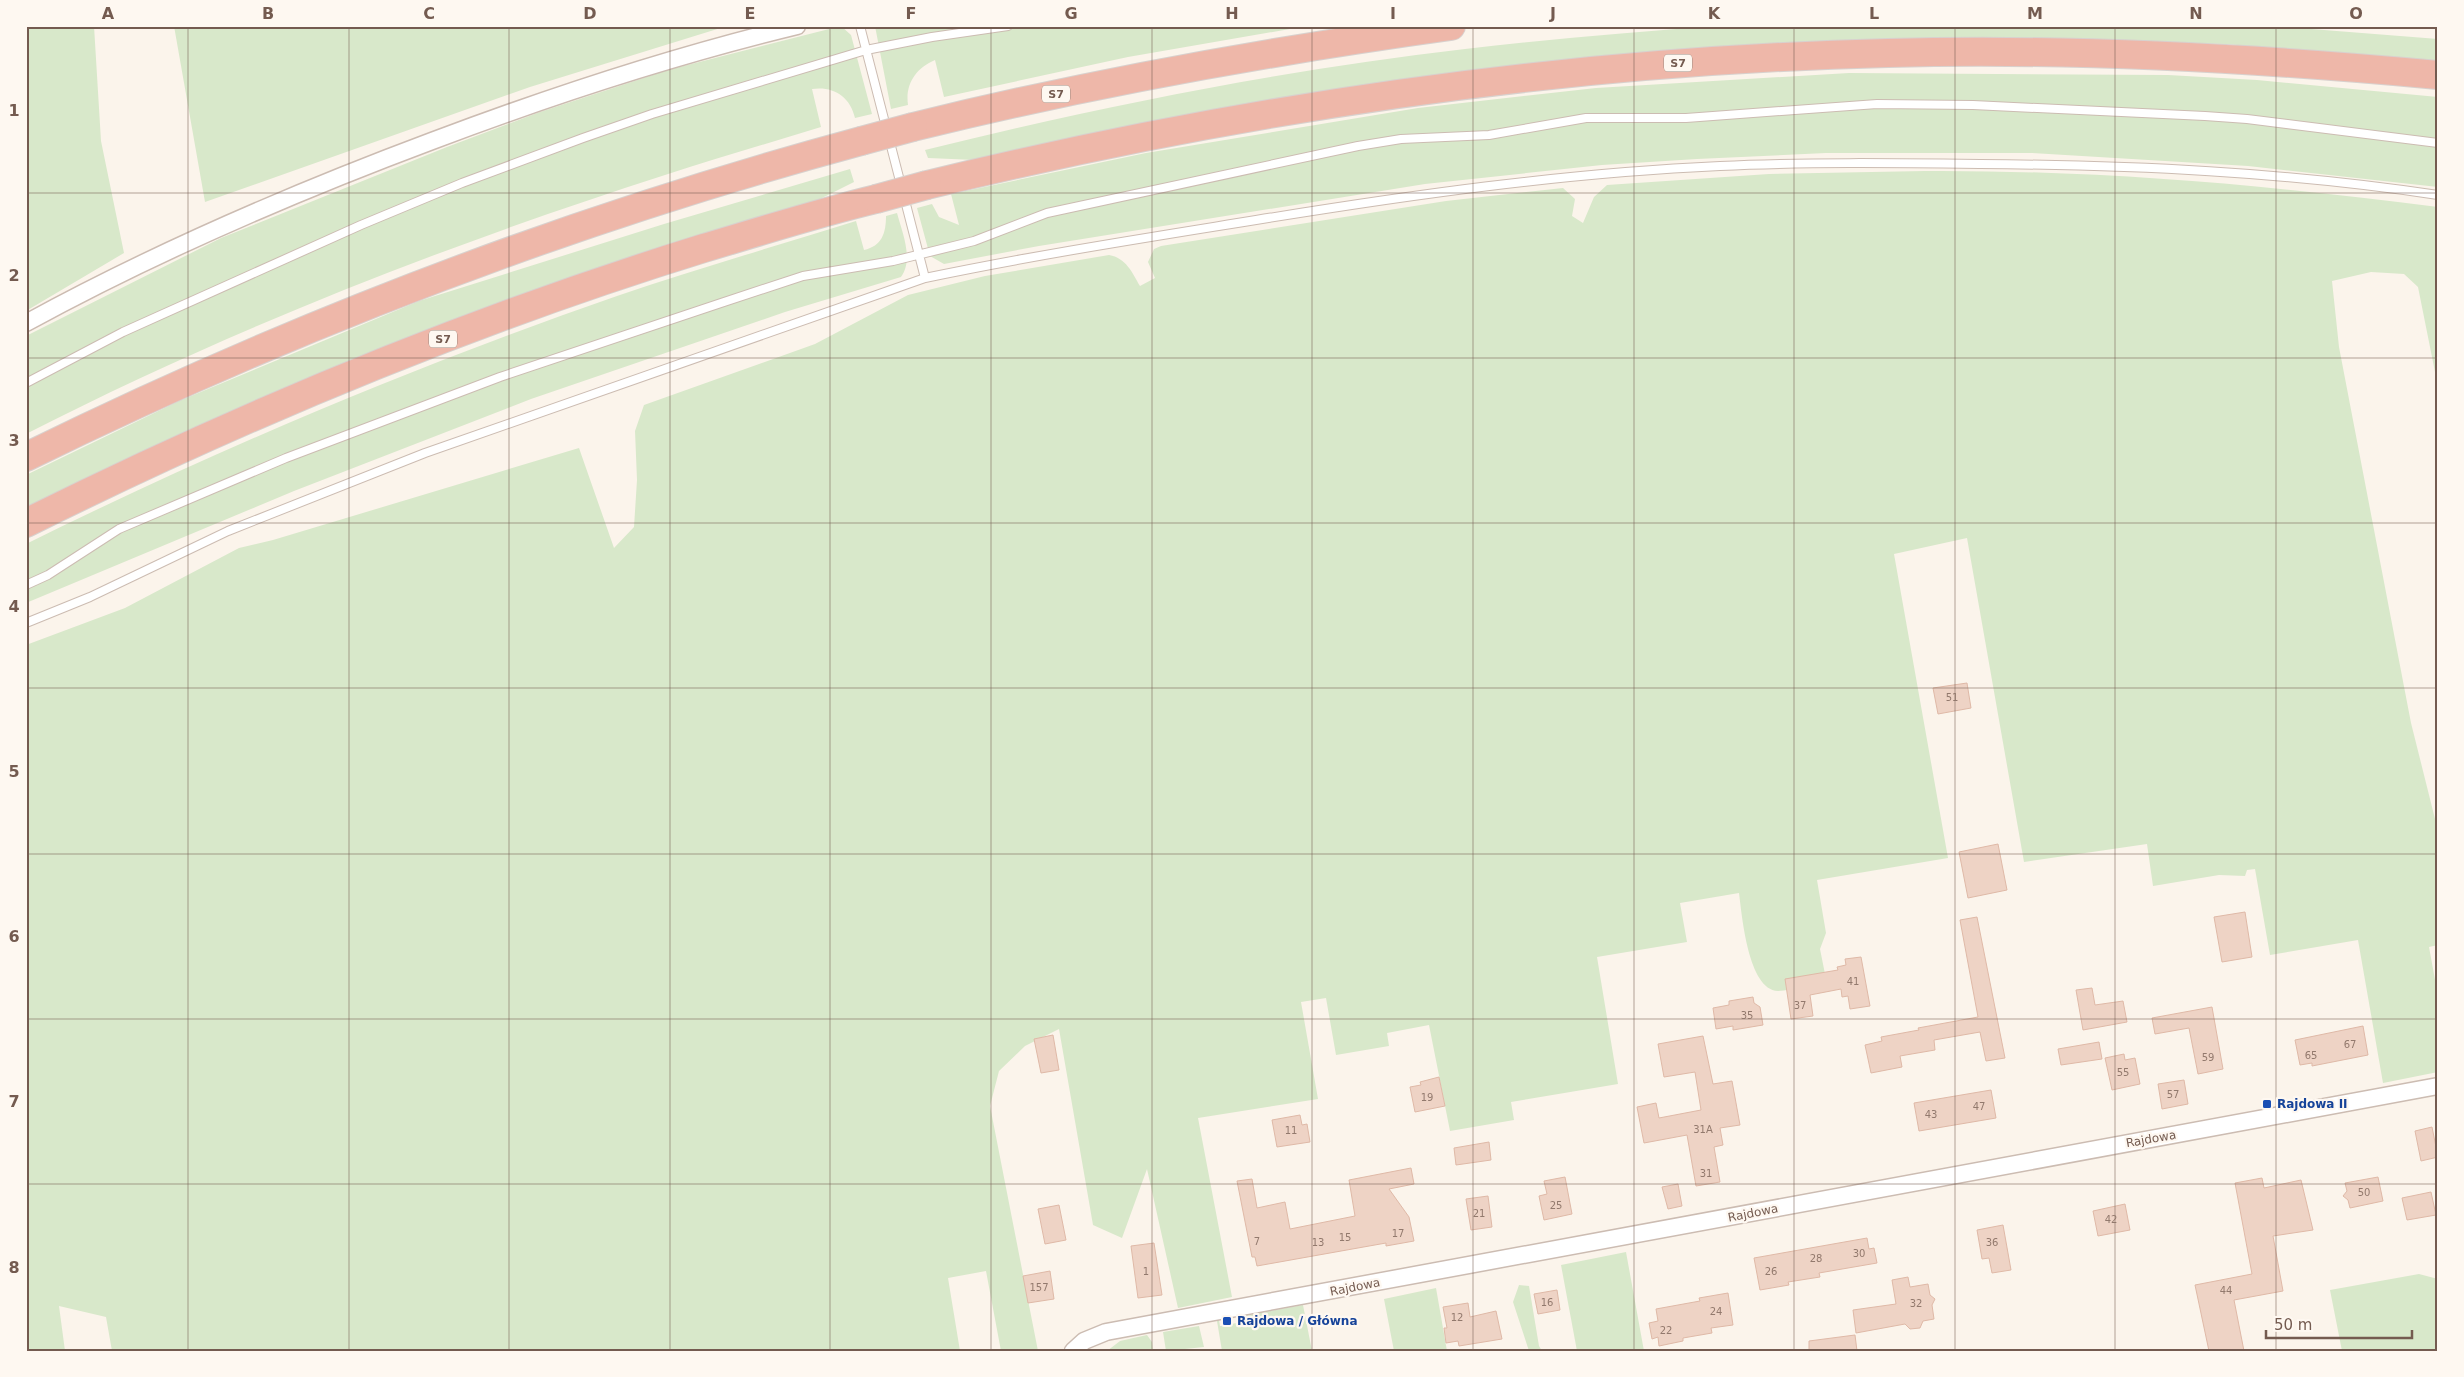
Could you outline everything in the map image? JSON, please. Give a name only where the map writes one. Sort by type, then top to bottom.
[{"type":"highway","name":"S7","points":[[26,457],[106,418],[247,354],[437,277],[594,221],[736,176],[913,127],[1070,90],[1327,43],[1451,26]]},
{"type":"highway","name":"S7","points":[[26,523],[218,431],[341,378],[491,320],[651,264],[790,222],[927,185],[1130,139],[1292,109],[1486,82],[1711,61],[1888,53],[2082,52],[2303,63],[2438,75]]},
{"type":"street","points":[[26,323],[68,300],[241,217],[345,173],[488,120],[628,73],[739,40],[797,26]]},
{"type":"street","name":"Rajdowa","points":[[1073,1351],[1084,1341],[1106,1332],[2438,1086]]},
{"type":"lane","points":[[860,26],[925,278]]},
{"type":"lane","points":[[26,383],[123,332],[361,225],[462,183],[652,114],[866,50],[932,37],[1008,26]]},
{"type":"lane","points":[[26,585],[48,575],[119,529],[286,458],[500,377],[803,276],[919,254],[974,240],[1047,213],[1348,148],[1401,139],[1489,135],[1586,118],[1686,118],[1877,104],[1973,105],[2248,119],[2438,142]]},
{"type":"lane","points":[[26,623],[90,597],[228,531],[425,452],[925,278],[1129,240],[1435,192],[1586,176],[1719,166],[1878,163],[2026,164],[2194,170],[2266,175],[2438,195]]},
{"type":"green space","points":[[26,26],[94,26],[101,141],[124,253],[26,311]]},
{"type":"green space","points":[[174,26],[727,26],[530,87],[205,202]]},
{"type":"green space","points":[[841,26],[851,35],[872,114],[855,118],[853,110],[840,94],[827,89],[812,89],[821,127],[583,202],[421,260],[261,324],[182,359],[26,434],[26,336],[221,238],[447,147],[540,112],[668,70]]},
{"type":"green space","points":[[875,26],[1307,26],[1128,57],[944,97],[935,60],[922,67],[913,78],[908,90],[908,105],[891,109]]},
{"type":"green space","points":[[1718,26],[2275,26],[2438,39],[2438,62],[2226,44],[2002,39],[1458,73],[1224,108],[975,160],[928,158],[925,150],[1126,104],[1329,67],[1497,45]]},
{"type":"green space","points":[[1849,73],[2168,75],[2257,80],[2438,97],[2438,187],[2248,166],[2032,153],[1826,153],[1697,159],[1602,165],[1425,184],[1039,246],[944,264],[930,256],[917,208],[932,204],[939,217],[959,225],[951,194],[1146,153],[1418,108],[1596,88]]},
{"type":"green space","points":[[850,169],[854,182],[816,201],[425,331],[268,396],[26,511],[26,475],[179,401],[419,301],[664,224]]},
{"type":"green space","points":[[1925,171],[2054,173],[2182,180],[2438,207],[2438,387],[2418,287],[2404,274],[2371,272],[2332,281],[2339,347],[2411,723],[2438,831],[2438,945],[2429,947],[2438,996],[2438,1072],[2383,1083],[2358,940],[2270,955],[2255,869],[2247,870],[2245,876],[2219,875],[2153,886],[2147,844],[2024,862],[1967,538],[1894,554],[1948,858],[1817,880],[1826,933],[1820,949],[1825,974],[1784,991],[1768,987],[1760,978],[1753,965],[1748,950],[1739,893],[1680,903],[1687,942],[1597,957],[1618,1084],[1511,1102],[1514,1120],[1450,1131],[1429,1025],[1387,1033],[1389,1046],[1336,1055],[1326,998],[1301,1002],[1318,1099],[1198,1118],[1232,1297],[1178,1308],[1147,1169],[1122,1238],[1093,1225],[1059,1029],[1025,1046],[999,1071],[990,1106],[1038,1351],[1001,1351],[986,1271],[948,1278],[960,1351],[112,1351],[106,1317],[59,1306],[65,1351],[26,1351],[26,645],[125,608],[239,548],[273,540],[579,448],[614,548],[634,527],[637,480],[635,431],[644,405],[815,344],[908,295],[985,276],[1109,255],[1124,262],[1140,286],[1155,278],[1148,262],[1154,249],[1161,246],[1446,201],[1563,188],[1575,199],[1572,216],[1583,223],[1594,197],[1607,185],[1769,174]]},
{"type":"green space","points":[[897,213],[907,254],[905,270],[901,277],[785,312],[531,399],[294,491],[26,603],[26,544],[244,442],[466,351],[617,296],[706,267],[856,221],[864,250],[870,248],[882,238],[886,216]]},
{"type":"green space","points":[[1626,1252],[1644,1351],[1577,1351],[1561,1265]]},
{"type":"green space","points":[[2419,1274],[2438,1279],[2438,1351],[2342,1351],[2330,1290]]},
{"type":"green space","points":[[1519,1285],[1529,1286],[1539,1346],[1542,1351],[1529,1351],[1513,1302]]},
{"type":"green space","points":[[1436,1288],[1447,1351],[1394,1351],[1384,1299]]},
{"type":"green space","points":[[1303,1305],[1312,1351],[1222,1351],[1217,1321],[1219,1320],[1220,1326],[1237,1323],[1237,1317]]},
{"type":"green space","points":[[1199,1326],[1204,1347],[1166,1351],[1163,1332]]},
{"type":"green space","points":[[1147,1335],[1152,1342],[1153,1351],[1107,1351],[1120,1341]]},
{"type":"building","points":[[1967,683],[1971,708],[1938,714],[1933,688]]},
{"type":"building","points":[[1998,844],[2007,890],[1968,898],[1959,852]]},
{"type":"building","points":[[2245,912],[2252,957],[2222,962],[2214,917]]},
{"type":"building","points":[[1977,917],[2005,1058],[1986,1061],[1980,1032],[1934,1040],[1935,1050],[1900,1056],[1902,1067],[1871,1073],[1865,1045],[1882,1041],[1881,1037],[1978,1017],[1960,920]]},
{"type":"building","points":[[1861,957],[1870,1006],[1850,1009],[1848,996],[1842,997],[1841,989],[1810,995],[1813,1016],[1791,1019],[1785,979],[1838,970],[1837,967],[1846,965],[1845,959]]},
{"type":"building","points":[[2092,988],[2095,1005],[2123,1001],[2127,1022],[2083,1030],[2076,990]]},
{"type":"building","points":[[1753,997],[1754,1003],[1760,1007],[1763,1025],[1733,1030],[1733,1026],[1716,1029],[1713,1008],[1729,1005],[1729,1001]]},
{"type":"building","points":[[2212,1007],[2223,1069],[2198,1074],[2189,1028],[2155,1034],[2152,1018]]},
{"type":"building","points":[[2363,1026],[2368,1055],[2312,1066],[2312,1063],[2300,1065],[2295,1040]]},
{"type":"building","points":[[1053,1035],[1059,1070],[1041,1073],[1034,1039]]},
{"type":"building","points":[[1703,1036],[1713,1084],[1732,1081],[1740,1125],[1720,1128],[1723,1145],[1714,1147],[1720,1182],[1696,1186],[1687,1135],[1644,1143],[1637,1107],[1656,1103],[1659,1118],[1701,1110],[1695,1072],[1664,1077],[1658,1044]]},
{"type":"building","points":[[2099,1042],[2102,1059],[2061,1065],[2058,1049]]},
{"type":"building","points":[[2124,1054],[2125,1060],[2135,1058],[2140,1084],[2112,1090],[2105,1058]]},
{"type":"building","points":[[1439,1077],[1445,1106],[1415,1112],[1410,1087],[1421,1085],[1420,1082]]},
{"type":"building","points":[[2184,1080],[2188,1104],[2162,1109],[2158,1084]]},
{"type":"building","points":[[1991,1090],[1996,1118],[1919,1131],[1914,1103]]},
{"type":"building","points":[[1300,1115],[1302,1125],[1307,1124],[1310,1142],[1277,1147],[1272,1120]]},
{"type":"building","points":[[2432,1127],[2438,1157],[2421,1161],[2415,1131]]},
{"type":"building","points":[[1489,1142],[1491,1160],[1456,1165],[1454,1148]]},
{"type":"building","points":[[1411,1168],[1414,1184],[1389,1189],[1409,1217],[1414,1241],[1386,1246],[1386,1243],[1257,1266],[1255,1257],[1252,1257],[1237,1181],[1252,1179],[1257,1208],[1285,1202],[1290,1229],[1355,1216],[1349,1180]]},
{"type":"building","points":[[1565,1177],[1572,1214],[1544,1220],[1539,1196],[1547,1194],[1544,1181]]},
{"type":"building","points":[[2378,1177],[2383,1201],[2350,1208],[2348,1200],[2343,1196],[2347,1191],[2345,1183]]},
{"type":"building","points":[[2262,1178],[2264,1188],[2301,1180],[2313,1230],[2273,1236],[2283,1291],[2234,1300],[2244,1351],[2209,1351],[2195,1285],[2252,1274],[2235,1183]]},
{"type":"building","points":[[1678,1184],[1682,1206],[1668,1209],[1662,1187]]},
{"type":"building","points":[[2431,1192],[2436,1215],[2407,1220],[2402,1198]]},
{"type":"building","points":[[1488,1196],[1492,1227],[1471,1230],[1466,1199]]},
{"type":"building","points":[[2125,1204],[2130,1230],[2098,1236],[2093,1211]]},
{"type":"building","points":[[1059,1205],[1066,1240],[1045,1244],[1038,1209]]},
{"type":"building","points":[[2003,1225],[2011,1270],[1992,1273],[1989,1258],[1982,1259],[1977,1230]]},
{"type":"building","points":[[1867,1238],[1869,1249],[1874,1248],[1877,1263],[1819,1273],[1820,1277],[1788,1282],[1789,1285],[1760,1290],[1754,1258]]},
{"type":"building","points":[[1154,1243],[1162,1295],[1138,1298],[1131,1246]]},
{"type":"building","points":[[1050,1271],[1054,1299],[1028,1303],[1023,1276]]},
{"type":"building","points":[[1908,1277],[1910,1287],[1928,1284],[1930,1295],[1935,1299],[1932,1305],[1934,1319],[1923,1321],[1920,1328],[1910,1329],[1905,1324],[1856,1333],[1853,1310],[1896,1304],[1892,1280]]},
{"type":"building","points":[[1557,1290],[1560,1310],[1538,1314],[1534,1294]]},
{"type":"building","points":[[1728,1293],[1733,1325],[1711,1328],[1712,1333],[1683,1338],[1683,1341],[1659,1346],[1658,1337],[1652,1339],[1649,1323],[1658,1321],[1656,1309],[1700,1301],[1699,1298]]},
{"type":"building","points":[[1468,1303],[1470,1317],[1496,1311],[1502,1339],[1459,1346],[1458,1341],[1446,1343],[1444,1328],[1447,1328],[1443,1307]]},
{"type":"building","points":[[1855,1335],[1857,1351],[1809,1351],[1809,1341]]},
{"type":"place","name":"Rajdowa II","points":[[2267,1104]]},
{"type":"place","name":"Rajdowa / Główna","points":[[1227,1321]]}]
